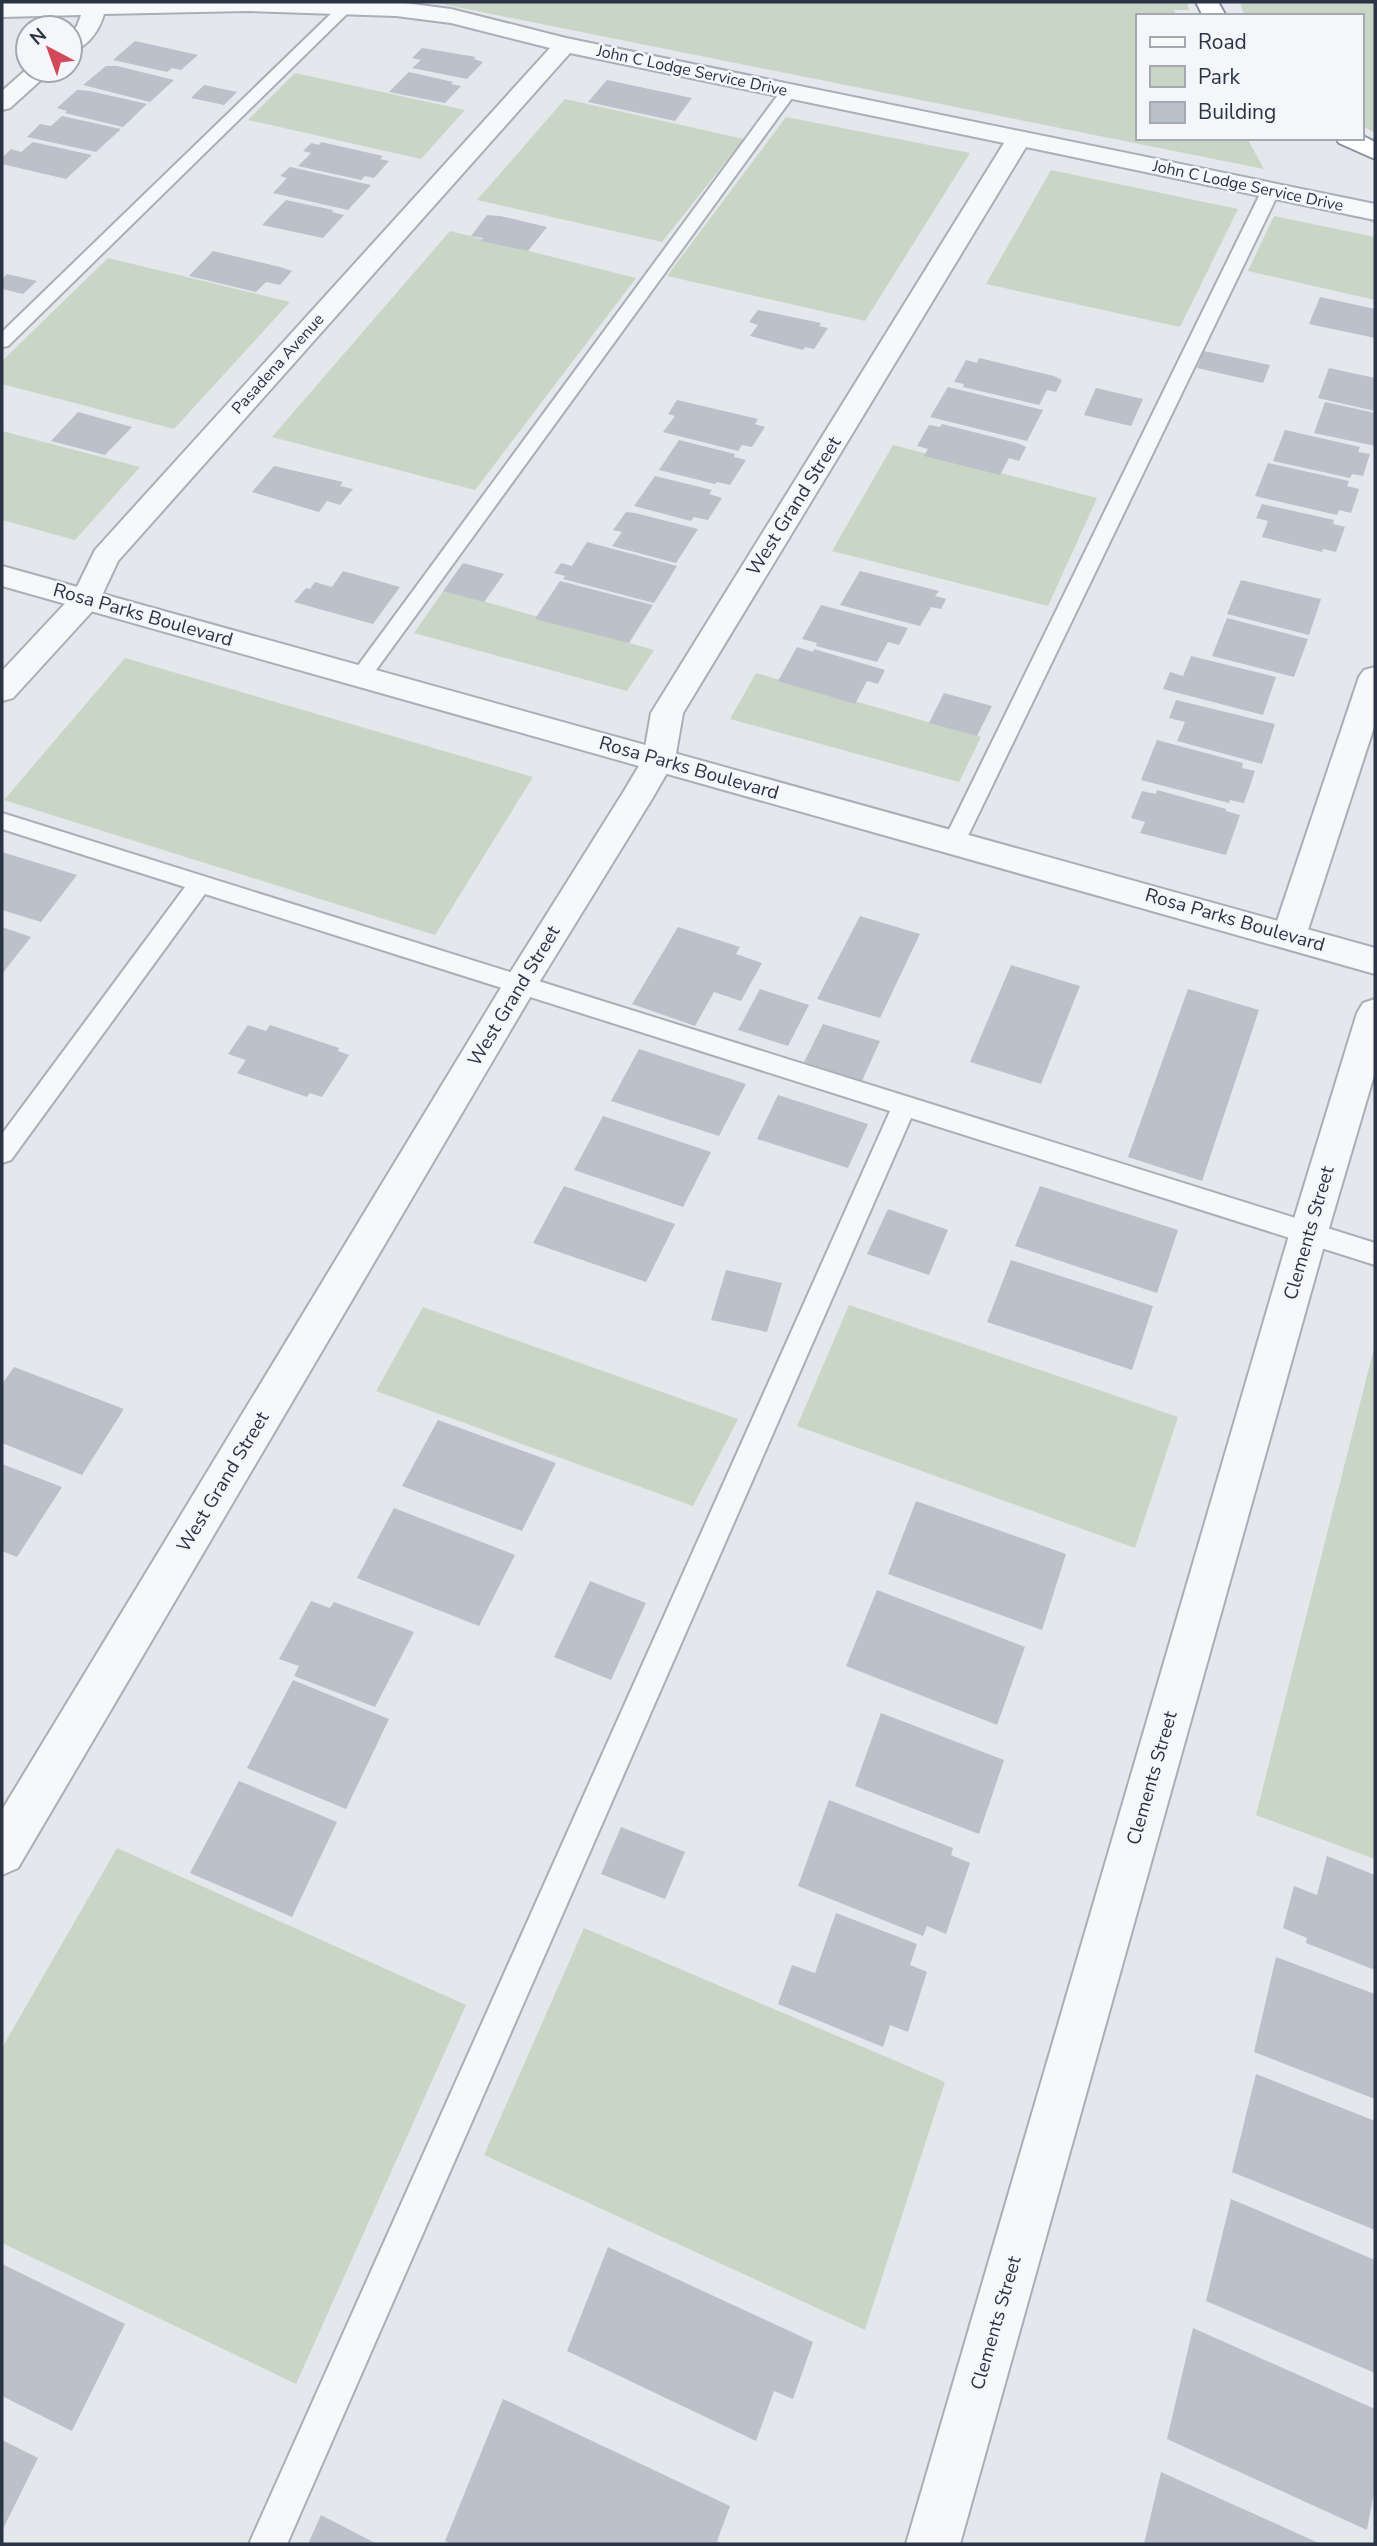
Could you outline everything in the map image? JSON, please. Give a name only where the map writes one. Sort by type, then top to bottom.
[{"type":"highway","points":[[1352,140],[1375,152]]},
{"type":"street","name":"John C Lodge Service Drive","points":[[2,10],[247,4],[347,6],[451,16],[565,44],[1375,212]]},
{"type":"street","points":[[84,33],[88,29],[94,9]]},
{"type":"street","name":"Pasadena Avenue","points":[[2,690],[86,599],[105,557],[565,44]]},
{"type":"street","points":[[2,103],[24,84]]},
{"type":"street","name":"West Grand Street","points":[[2,1852],[520,985],[659,759],[667,713],[1019,139]]},
{"type":"street","name":"Rosa Parks Boulevard","points":[[2,576],[1375,961]]},
{"type":"street","points":[[1289,936],[1375,677]]},
{"type":"street","name":"Clements Street","points":[[933,2544],[1308,1235],[1375,1013]]},
{"type":"lane","points":[[2,342],[347,6]]},
{"type":"lane","points":[[361,676],[789,91]]},
{"type":"lane","points":[[954,842],[1271,190]]},
{"type":"lane","points":[[2,821],[1375,1254]]},
{"type":"lane","points":[[2,1153],[200,884]]},
{"type":"lane","points":[[268,2544],[905,1104]]},
{"type":"green space","points":[[432,2],[1187,2],[1189,10],[1174,10],[1176,14],[1136,14],[1136,140],[1248,140],[1264,169]]},
{"type":"green space","points":[[1240,2],[1375,2],[1375,133],[1363,126],[1363,14],[1243,14]]},
{"type":"green space","points":[[295,73],[465,110],[421,159],[248,120]]},
{"type":"green space","points":[[565,99],[744,139],[662,242],[477,200]]},
{"type":"green space","points":[[786,117],[970,153],[865,321],[667,276]]},
{"type":"green space","points":[[1051,170],[1238,209],[1180,327],[986,284]]},
{"type":"green space","points":[[1274,216],[1375,237],[1375,300],[1248,271]]},
{"type":"green space","points":[[450,231],[636,278],[475,490],[272,437]]},
{"type":"green space","points":[[108,258],[290,302],[174,429],[2,384],[2,361]]},
{"type":"green space","points":[[2,431],[140,467],[75,540],[2,520]]},
{"type":"green space","points":[[893,445],[1097,498],[1048,606],[832,551]]},
{"type":"green space","points":[[444,590],[654,650],[627,691],[414,633]]},
{"type":"green space","points":[[125,658],[533,777],[435,935],[4,800]]},
{"type":"green space","points":[[756,673],[981,737],[959,782],[730,719]]},
{"type":"green space","points":[[849,1305],[1178,1417],[1135,1548],[797,1426]]},
{"type":"green space","points":[[423,1307],[738,1419],[693,1506],[376,1391]]},
{"type":"green space","points":[[1375,1344],[1375,1859],[1256,1815]]},
{"type":"green space","points":[[117,1848],[466,2005],[296,2384],[2,2243],[2,2048]]},
{"type":"green space","points":[[584,1928],[945,2082],[865,2330],[484,2155]]},
{"type":"building","points":[[135,41],[198,55],[181,70],[172,68],[167,72],[113,60]]},
{"type":"building","points":[[422,48],[476,57],[474,59],[483,62],[467,79],[412,68],[421,60],[412,58]]},
{"type":"building","points":[[106,66],[117,66],[174,80],[150,102],[83,85]]},
{"type":"building","points":[[409,72],[461,86],[445,103],[389,92]]},
{"type":"building","points":[[607,80],[692,98],[675,121],[588,102]]},
{"type":"building","points":[[204,85],[237,92],[224,105],[191,98]]},
{"type":"building","points":[[77,90],[147,104],[123,127],[65,113],[67,111],[57,108]]},
{"type":"building","points":[[62,116],[121,129],[96,152],[27,137],[40,124],[51,126]]},
{"type":"building","points":[[33,142],[92,155],[66,179],[2,164],[2,158],[11,149],[21,152]]},
{"type":"building","points":[[321,142],[383,156],[380,159],[389,161],[374,178],[365,176],[361,180],[298,166],[311,153],[303,151],[311,143],[319,145]]},
{"type":"building","points":[[290,167],[371,185],[348,210],[273,193],[287,178],[280,176]]},
{"type":"building","points":[[286,200],[344,215],[323,238],[262,225]]},
{"type":"building","points":[[487,215],[547,227],[528,251],[481,241],[483,238],[471,236]]},
{"type":"building","points":[[213,251],[292,271],[280,285],[266,282],[256,292],[189,276]]},
{"type":"building","points":[[7,274],[37,281],[23,294],[2,289],[2,279]]},
{"type":"building","points":[[1320,297],[1375,309],[1375,338],[1309,324]]},
{"type":"building","points":[[758,310],[821,323],[819,326],[828,328],[814,349],[805,347],[803,350],[750,336],[758,325],[749,322]]},
{"type":"building","points":[[1204,351],[1270,365],[1263,383],[1197,368]]},
{"type":"building","points":[[979,358],[1062,380],[1056,392],[1047,390],[1039,405],[963,387],[964,384],[954,382],[966,360],[977,363]]},
{"type":"building","points":[[1329,368],[1375,378],[1375,411],[1318,398]]},
{"type":"building","points":[[948,387],[1043,410],[1027,441],[930,417]]},
{"type":"building","points":[[1096,388],[1143,399],[1131,426],[1084,415]]},
{"type":"building","points":[[677,400],[758,419],[755,424],[765,427],[752,447],[742,445],[738,451],[663,432],[675,416],[668,414]]},
{"type":"building","points":[[1325,402],[1375,413],[1375,446],[1314,433]]},
{"type":"building","points":[[78,412],[132,427],[105,455],[51,441]]},
{"type":"building","points":[[942,424],[1026,447],[1019,461],[1009,458],[1000,475],[924,456],[928,449],[917,446],[929,425],[940,427]]},
{"type":"building","points":[[1285,430],[1360,447],[1358,452],[1370,454],[1363,476],[1352,474],[1350,478],[1273,461]]},
{"type":"building","points":[[679,440],[735,454],[734,457],[746,460],[730,485],[717,482],[715,484],[659,470]]},
{"type":"building","points":[[1268,463],[1349,481],[1347,486],[1359,489],[1351,513],[1339,510],[1337,515],[1255,496]]},
{"type":"building","points":[[274,466],[343,482],[340,486],[353,489],[340,505],[327,501],[319,512],[252,492]]},
{"type":"building","points":[[655,476],[712,490],[709,494],[722,498],[708,520],[694,517],[691,521],[634,506]]},
{"type":"building","points":[[1262,504],[1334,520],[1333,524],[1345,527],[1336,552],[1323,549],[1322,552],[1262,537],[1268,521],[1256,518]]},
{"type":"building","points":[[626,512],[698,529],[676,563],[612,546],[622,532],[613,530]]},
{"type":"building","points":[[587,542],[677,566],[654,603],[563,579],[565,576],[554,573],[561,563],[572,566]]},
{"type":"building","points":[[463,563],[504,574],[484,602],[443,591]]},
{"type":"building","points":[[343,571],[400,587],[373,624],[294,602],[315,582],[332,587]]},
{"type":"building","points":[[860,571],[939,591],[935,596],[946,599],[941,609],[931,607],[920,626],[840,605]]},
{"type":"building","points":[[1241,580],[1321,599],[1309,635],[1227,614]]},
{"type":"building","points":[[560,581],[653,605],[629,643],[535,619]]},
{"type":"building","points":[[821,605],[908,628],[899,645],[888,642],[877,662],[816,646],[817,643],[802,639]]},
{"type":"building","points":[[1227,618],[1308,639],[1294,677],[1212,656]]},
{"type":"building","points":[[797,647],[813,652],[814,649],[885,670],[878,684],[867,681],[855,704],[778,681]]},
{"type":"building","points":[[1191,656],[1276,677],[1263,715],[1163,689],[1170,672],[1183,676]]},
{"type":"building","points":[[944,693],[992,706],[977,736],[929,723]]},
{"type":"building","points":[[1176,700],[1275,724],[1262,764],[1177,741],[1185,722],[1169,718]]},
{"type":"building","points":[[1157,740],[1243,763],[1242,768],[1255,771],[1244,803],[1230,800],[1229,803],[1141,780]]},
{"type":"building","points":[[1157,790],[1240,815],[1226,855],[1140,833],[1145,822],[1131,818],[1142,791],[1156,794]]},
{"type":"building","points":[[2,852],[77,875],[41,922],[2,910]]},
{"type":"building","points":[[860,916],[920,934],[880,1018],[817,999]]},
{"type":"building","points":[[2,927],[31,937],[2,974]]},
{"type":"building","points":[[678,927],[740,947],[736,954],[762,963],[741,1001],[714,992],[695,1026],[632,1004]]},
{"type":"building","points":[[1011,965],[1080,986],[1041,1084],[970,1062]]},
{"type":"building","points":[[760,989],[809,1005],[788,1046],[738,1030]]},
{"type":"building","points":[[1188,989],[1259,1010],[1202,1181],[1128,1157]]},
{"type":"building","points":[[823,1024],[880,1041],[862,1081],[804,1062]]},
{"type":"building","points":[[248,1025],[266,1031],[270,1025],[339,1048],[338,1051],[349,1055],[322,1097],[310,1093],[307,1097],[237,1073],[246,1060],[228,1054]]},
{"type":"building","points":[[639,1049],[746,1084],[719,1136],[611,1101]]},
{"type":"building","points":[[778,1095],[868,1124],[848,1168],[757,1139]]},
{"type":"building","points":[[603,1116],[711,1152],[683,1207],[574,1170]]},
{"type":"building","points":[[564,1186],[675,1224],[646,1282],[533,1243]]},
{"type":"building","points":[[1040,1186],[1178,1230],[1157,1293],[1015,1246]]},
{"type":"building","points":[[888,1209],[948,1230],[929,1275],[867,1254]]},
{"type":"building","points":[[1011,1260],[1153,1306],[1132,1370],[987,1322]]},
{"type":"building","points":[[726,1270],[782,1283],[767,1332],[711,1320]]},
{"type":"building","points":[[14,1367],[124,1409],[82,1475],[2,1443],[2,1384]]},
{"type":"building","points":[[438,1420],[556,1463],[522,1531],[402,1486]]},
{"type":"building","points":[[2,1464],[62,1487],[17,1557],[2,1551]]},
{"type":"building","points":[[916,1501],[1066,1554],[1042,1630],[888,1574]]},
{"type":"building","points":[[394,1508],[515,1555],[479,1626],[357,1578]]},
{"type":"building","points":[[590,1581],[646,1603],[611,1680],[554,1657]]},
{"type":"building","points":[[877,1590],[1025,1647],[997,1725],[846,1666]]},
{"type":"building","points":[[311,1601],[330,1608],[334,1602],[414,1632],[375,1707],[294,1676],[299,1666],[279,1659]]},
{"type":"building","points":[[293,1680],[389,1719],[346,1809],[247,1768]]},
{"type":"building","points":[[881,1713],[1004,1760],[979,1834],[855,1786]]},
{"type":"building","points":[[239,1781],[337,1822],[292,1917],[190,1873]]},
{"type":"building","points":[[829,1800],[953,1848],[951,1855],[970,1863],[946,1934],[927,1926],[923,1936],[798,1886]]},
{"type":"building","points":[[621,1827],[685,1852],[665,1899],[601,1874]]},
{"type":"building","points":[[1327,1856],[1375,1875],[1375,1970],[1306,1943],[1307,1938],[1283,1928],[1294,1886],[1317,1895]]},
{"type":"building","points":[[836,1913],[917,1944],[910,1965],[927,1972],[908,2032],[890,2025],[883,2047],[778,2004],[792,1965],[815,1973]]},
{"type":"building","points":[[1276,1957],[1375,1994],[1375,2099],[1254,2052]]},
{"type":"building","points":[[1256,2074],[1375,2121],[1375,2230],[1232,2172]]},
{"type":"building","points":[[1231,2199],[1375,2260],[1375,2373],[1206,2301]]},
{"type":"building","points":[[608,2247],[813,2342],[793,2399],[774,2391],[756,2441],[567,2351]]},
{"type":"building","points":[[2,2264],[125,2324],[72,2431],[2,2396]]},
{"type":"building","points":[[1193,2328],[1375,2409],[1375,2487],[1367,2530],[1167,2439]]},
{"type":"building","points":[[503,2399],[730,2506],[717,2541],[723,2544],[452,2544],[445,2541]]},
{"type":"building","points":[[2,2440],[38,2458],[2,2531]]},
{"type":"building","points":[[1161,2472],[1321,2544],[1144,2544]]},
{"type":"building","points":[[321,2515],[377,2544],[308,2544]]}]
